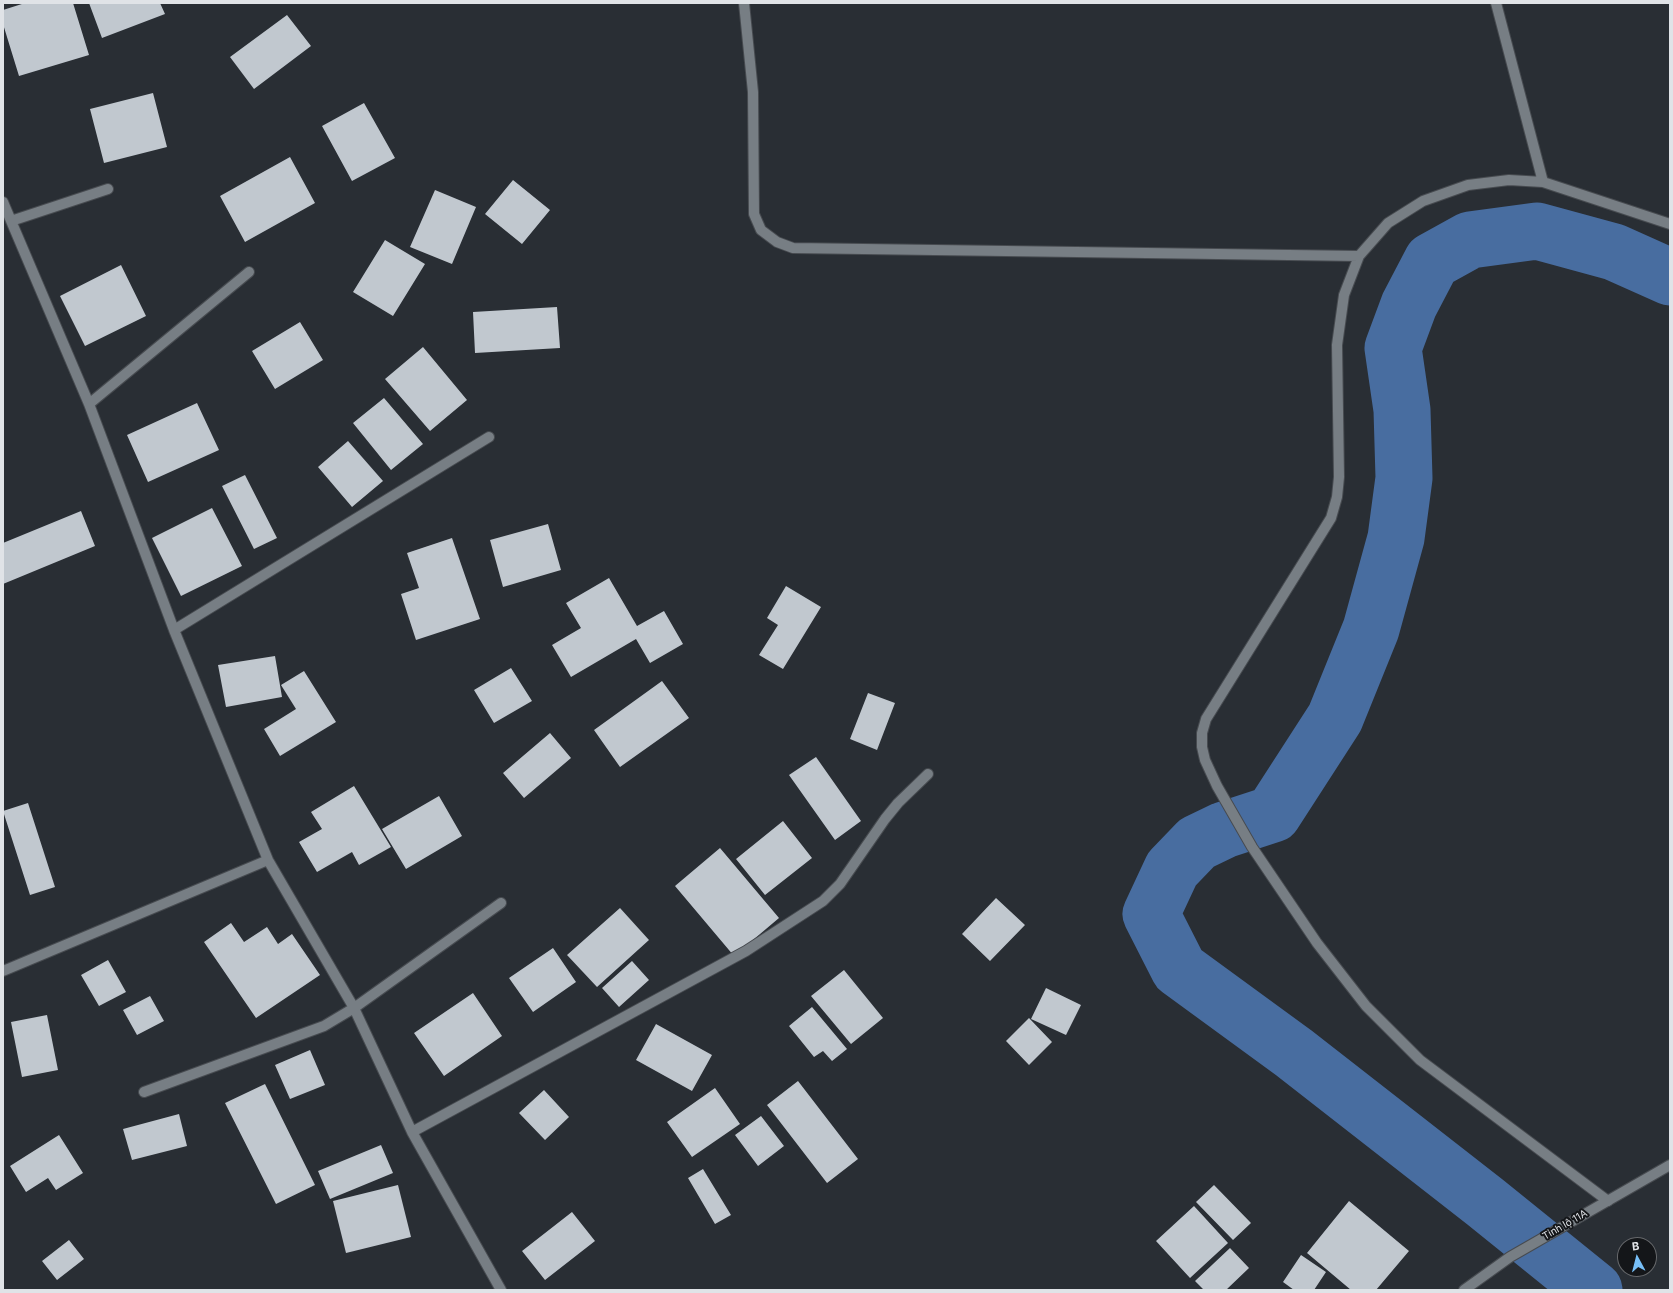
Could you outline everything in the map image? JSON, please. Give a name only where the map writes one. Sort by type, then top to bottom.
[{"type":"street","points":[[744,3],[753,92],[754,214],[761,230],[778,242],[793,248],[1359,256]]},
{"type":"street","points":[[1496,3],[1543,182]]},
{"type":"street","points":[[1608,1201],[1420,1060],[1366,1006],[1317,943],[1252,847],[1217,786],[1205,760],[1202,747],[1202,733],[1206,719],[1331,518],[1337,497],[1339,476],[1337,345],[1344,295],[1359,256],[1388,223],[1423,201],[1468,185],[1509,180],[1543,182],[1670,224]]},
{"type":"street","points":[[11,221],[108,189]]},
{"type":"street","points":[[3,202],[89,404],[174,630],[268,860],[354,1008],[412,1132],[501,1290]]},
{"type":"street","points":[[89,404],[249,272]]},
{"type":"street","points":[[174,630],[490,437]]},
{"type":"street","points":[[412,1132],[746,951],[824,900],[840,884],[893,808],[928,774]]},
{"type":"street","points":[[3,971],[268,860]]},
{"type":"street","points":[[144,1092],[324,1026],[354,1008],[501,904]]},
{"type":"street","name":"Tỉnh lộ 11A","points":[[1464,1290],[1510,1257],[1670,1165]]},
{"type":"building","points":[[25,3],[73,3],[89,55],[19,76],[3,24],[3,10]]},
{"type":"building","points":[[89,3],[160,3],[165,14],[102,38]]},
{"type":"building","points":[[287,15],[311,46],[254,89],[230,57]]},
{"type":"building","points":[[153,93],[167,147],[104,163],[90,109]]},
{"type":"building","points":[[364,103],[395,158],[352,181],[322,126]]},
{"type":"building","points":[[290,157],[315,203],[245,242],[220,196]]},
{"type":"building","points":[[513,180],[550,210],[522,244],[485,214]]},
{"type":"building","points":[[435,190],[476,207],[452,264],[410,247]]},
{"type":"building","points":[[385,240],[425,264],[393,316],[353,292]]},
{"type":"building","points":[[121,265],[146,316],[85,346],[60,296]]},
{"type":"building","points":[[557,307],[560,348],[475,353],[473,312]]},
{"type":"building","points":[[300,322],[323,360],[275,389],[252,351]]},
{"type":"building","points":[[423,347],[467,400],[430,431],[385,379]]},
{"type":"building","points":[[384,398],[423,444],[391,470],[353,423]]},
{"type":"building","points":[[197,403],[219,450],[148,482],[127,435]]},
{"type":"building","points":[[348,441],[383,481],[352,507],[318,467]]},
{"type":"building","points":[[245,475],[277,538],[254,549],[222,486]]},
{"type":"building","points":[[212,508],[242,566],[181,596],[152,538]]},
{"type":"building","points":[[81,511],[95,546],[3,584],[3,543]]},
{"type":"building","points":[[548,524],[561,570],[503,587],[490,540]]},
{"type":"building","points":[[452,538],[480,619],[416,640],[401,594],[419,588],[407,553]]},
{"type":"building","points":[[609,578],[637,626],[664,611],[683,644],[650,663],[636,639],[571,677],[552,645],[581,628],[566,603]]},
{"type":"building","points":[[786,586],[821,607],[783,669],[759,655],[778,625],[767,618]]},
{"type":"building","points":[[275,656],[282,697],[226,707],[218,665]]},
{"type":"building","points":[[511,668],[532,701],[494,723],[474,690]]},
{"type":"building","points":[[304,671],[336,722],[280,756],[264,729],[296,709],[281,685]]},
{"type":"building","points":[[662,681],[689,718],[620,767],[594,730]]},
{"type":"building","points":[[868,693],[895,703],[877,750],[850,739]]},
{"type":"building","points":[[550,733],[571,758],[524,798],[503,773]]},
{"type":"building","points":[[816,757],[861,821],[835,840],[789,775]]},
{"type":"building","points":[[354,786],[391,847],[359,865],[352,852],[317,872],[299,842],[322,829],[311,812]]},
{"type":"building","points":[[439,796],[462,836],[406,869],[382,829]]},
{"type":"building","points":[[28,803],[55,887],[30,895],[3,811]]},
{"type":"building","points":[[783,821],[812,858],[765,895],[736,859]]},
{"type":"building","points":[[720,848],[779,918],[734,956],[675,886]]},
{"type":"building","points":[[996,898],[1025,925],[990,961],[962,934]]},
{"type":"building","points":[[620,908],[649,940],[597,987],[567,955]]},
{"type":"building","points":[[231,923],[244,942],[267,927],[278,944],[292,934],[320,975],[256,1018],[204,942]]},
{"type":"building","points":[[553,948],[576,982],[533,1012],[509,978]]},
{"type":"building","points":[[108,960],[126,992],[99,1006],[81,975]]},
{"type":"building","points":[[632,961],[649,980],[619,1007],[602,988]]},
{"type":"building","points":[[844,970],[883,1018],[851,1044],[811,996]]},
{"type":"building","points":[[1046,988],[1081,1005],[1066,1035],[1031,1019]]},
{"type":"building","points":[[473,993],[502,1036],[444,1076],[414,1033]]},
{"type":"building","points":[[150,996],[164,1021],[137,1035],[123,1010]]},
{"type":"building","points":[[812,1007],[847,1049],[832,1061],[823,1051],[814,1057],[789,1026]]},
{"type":"building","points":[[47,1015],[58,1070],[22,1077],[11,1022]]},
{"type":"building","points":[[1029,1018],[1052,1042],[1029,1065],[1006,1041]]},
{"type":"building","points":[[656,1024],[712,1055],[692,1091],[636,1060]]},
{"type":"building","points":[[310,1050],[325,1085],[290,1099],[275,1065]]},
{"type":"building","points":[[798,1081],[858,1159],[827,1183],[767,1105]]},
{"type":"building","points":[[265,1084],[315,1185],[276,1204],[225,1103]]},
{"type":"building","points":[[715,1088],[740,1124],[692,1157],[667,1122]]},
{"type":"building","points":[[544,1090],[569,1117],[545,1140],[519,1113]]},
{"type":"building","points":[[179,1114],[187,1146],[132,1160],[123,1129]]},
{"type":"building","points":[[761,1116],[784,1146],[758,1166],[735,1135]]},
{"type":"building","points":[[59,1135],[83,1173],[56,1190],[48,1178],[26,1192],[10,1166]]},
{"type":"building","points":[[381,1145],[393,1173],[330,1199],[318,1171]]},
{"type":"building","points":[[703,1169],[731,1215],[715,1224],[688,1178]]},
{"type":"building","points":[[398,1185],[411,1237],[346,1253],[333,1201]]},
{"type":"building","points":[[1214,1185],[1251,1223],[1233,1240],[1196,1202]]},
{"type":"building","points":[[1349,1201],[1409,1251],[1376,1290],[1351,1290],[1307,1253]]},
{"type":"building","points":[[1194,1206],[1228,1243],[1190,1278],[1156,1241]]},
{"type":"building","points":[[572,1212],[595,1241],[545,1280],[522,1251]]},
{"type":"building","points":[[69,1240],[84,1259],[57,1280],[42,1261]]},
{"type":"building","points":[[1230,1248],[1249,1268],[1226,1290],[1204,1290],[1195,1281]]},
{"type":"building","points":[[1301,1255],[1326,1272],[1314,1290],[1294,1290],[1283,1282]]},
{"type":"waterway","points":[[1594,1290],[1485,1202],[1294,1053],[1179,969],[1151,914],[1172,869],[1197,843],[1224,830],[1273,814],[1335,718],[1371,629],[1396,538],[1404,478],[1402,410],[1393,348],[1409,305],[1432,261],[1470,240],[1537,231],[1614,252],[1670,277]]}]
